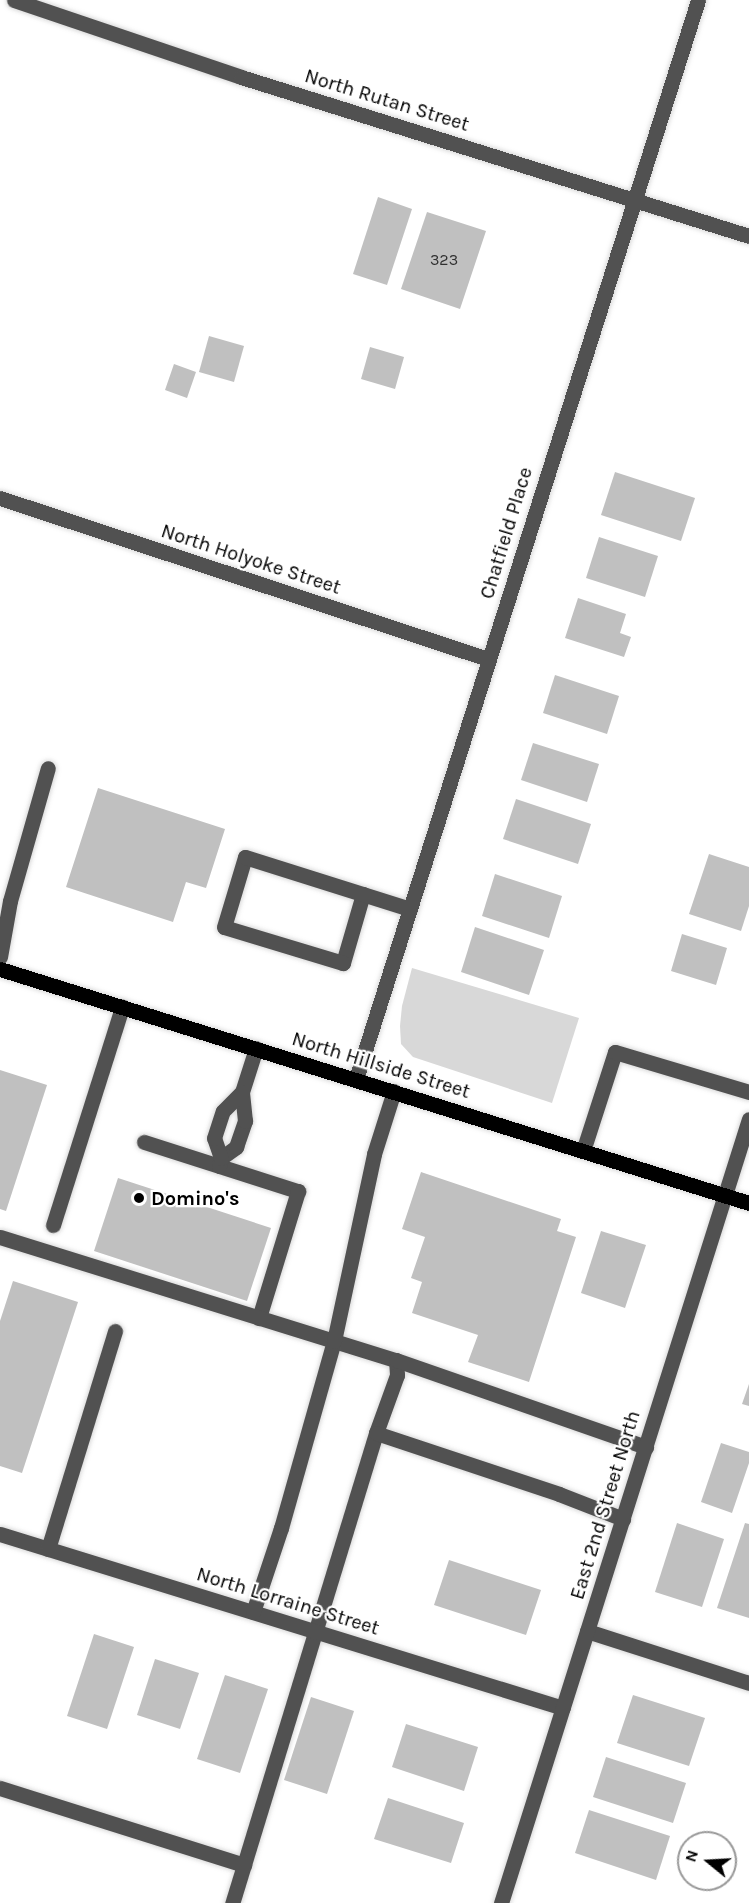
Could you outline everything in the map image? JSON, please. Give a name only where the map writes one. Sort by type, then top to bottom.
[{"type":"main road","name":"North Hillside Street","points":[[0,969],[749,1203]]},
{"type":"street","name":"North Rutan Street","points":[[14,0],[252,80],[749,236]]},
{"type":"street","name":"Chatfield Place","points":[[356,1079],[633,199],[698,0]]},
{"type":"street","name":"North Holyoke Street","points":[[0,498],[488,659]]},
{"type":"street","points":[[0,957],[10,901],[48,768]]},
{"type":"street","points":[[363,894],[343,963],[224,927],[245,856],[410,909]]},
{"type":"street","points":[[53,1225],[122,1006]]},
{"type":"street","points":[[220,1162],[236,1147],[245,1120],[242,1092],[256,1048]]},
{"type":"street","points":[[583,1151],[615,1052],[749,1092]]},
{"type":"street","points":[[253,1612],[281,1528],[334,1341],[375,1154],[394,1091]]},
{"type":"street","points":[[220,1162],[214,1138],[223,1111],[242,1092]]},
{"type":"street","name":"East 2nd Street North","points":[[501,1903],[749,1119]]},
{"type":"street","points":[[144,1142],[220,1162],[298,1191],[259,1318]]},
{"type":"street","points":[[0,1237],[396,1360],[646,1447]]},
{"type":"street","points":[[48,1549],[115,1331]]},
{"type":"street","points":[[232,1903],[376,1433],[397,1375],[396,1360]]},
{"type":"street","points":[[376,1433],[559,1494],[623,1519]]},
{"type":"street","name":"North Lorraine Street","points":[[0,1534],[563,1708]]},
{"type":"street","points":[[587,1631],[749,1683]]},
{"type":"street","points":[[0,1788],[244,1865]]},
{"type":"shaded area","points":[[412,968],[579,1018],[552,1103],[413,1057],[401,1044],[400,1026],[402,1006]]},
{"type":"building","points":[[378,197],[412,209],[387,285],[353,274]]},
{"type":"building","points":[[427,212],[486,231],[460,309],[401,289]]},
{"type":"building","points":[[209,336],[244,346],[234,382],[199,372]]},
{"type":"building","points":[[370,347],[404,357],[395,389],[361,379]]},
{"type":"building","points":[[174,364],[196,372],[187,398],[165,390]]},
{"type":"building","points":[[615,472],[695,498],[681,541],[601,515]]},
{"type":"building","points":[[599,537],[658,556],[645,597],[586,578]]},
{"type":"building","points":[[578,598],[626,614],[620,633],[631,637],[624,657],[565,638]]},
{"type":"building","points":[[555,675],[619,696],[607,734],[543,713]]},
{"type":"building","points":[[533,743],[599,764],[587,802],[521,780]]},
{"type":"building","points":[[98,788],[225,829],[206,888],[186,882],[173,922],[66,887]]},
{"type":"building","points":[[516,799],[591,824],[578,864],[503,839]]},
{"type":"building","points":[[709,854],[749,867],[749,906],[741,931],[689,914]]},
{"type":"building","points":[[495,874],[562,896],[549,938],[482,916]]},
{"type":"building","points":[[475,927],[544,950],[529,995],[461,972]]},
{"type":"building","points":[[682,934],[727,948],[716,985],[671,971]]},
{"type":"building","points":[[0,1070],[47,1085],[6,1211],[0,1209]]},
{"type":"building","points":[[421,1172],[561,1219],[557,1231],[576,1237],[529,1382],[468,1362],[478,1335],[412,1313],[422,1282],[411,1278],[425,1237],[402,1229]]},
{"type":"building","points":[[118,1178],[271,1228],[247,1301],[94,1251]]},
{"type":"building","points":[[601,1231],[646,1245],[625,1308],[581,1293]]},
{"type":"building","points":[[13,1281],[78,1302],[22,1473],[0,1466],[0,1321]]},
{"type":"building","points":[[749,1384],[749,1406],[742,1404]]},
{"type":"building","points":[[721,1443],[749,1452],[749,1463],[732,1513],[701,1502]]},
{"type":"building","points":[[677,1523],[724,1539],[702,1607],[655,1592]]},
{"type":"building","points":[[745,1523],[749,1524],[749,1618],[717,1608]]},
{"type":"building","points":[[449,1560],[541,1590],[526,1635],[434,1605]]},
{"type":"building","points":[[94,1634],[134,1647],[107,1729],[67,1716]]},
{"type":"building","points":[[155,1659],[199,1673],[180,1729],[137,1715]]},
{"type":"building","points":[[225,1675],[268,1689],[240,1773],[197,1759]]},
{"type":"building","points":[[633,1695],[705,1718],[689,1766],[617,1743]]},
{"type":"building","points":[[311,1697],[354,1711],[327,1794],[284,1780]]},
{"type":"building","points":[[406,1724],[478,1747],[464,1791],[392,1767]]},
{"type":"building","points":[[606,1757],[686,1783],[673,1823],[593,1797]]},
{"type":"building","points":[[388,1798],[464,1823],[451,1863],[374,1839]]},
{"type":"building","points":[[589,1810],[670,1836],[656,1880],[575,1853]]},
{"type":"place","name":"Domino's","points":[[139,1198]]}]
